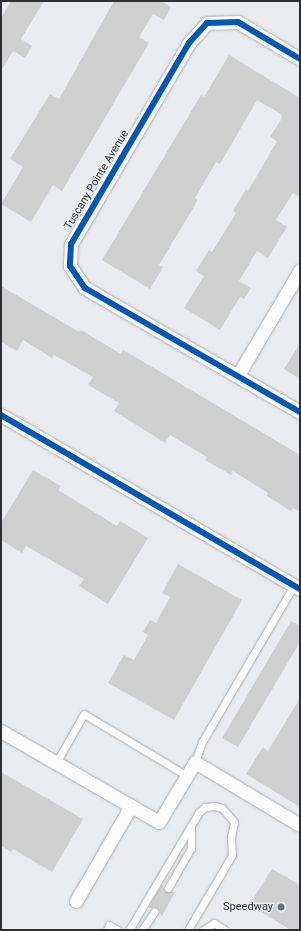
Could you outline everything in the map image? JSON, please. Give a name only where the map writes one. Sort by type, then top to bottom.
[{"type":"street","name":"Tuscany Pointe Avenue","points":[[300,59],[238,22],[207,23],[190,43],[71,244],[70,266],[85,288],[300,412]]},
{"type":"street","points":[[238,375],[300,270]]},
{"type":"street","points":[[1,415],[297,587]]},
{"type":"street","points":[[1,731],[159,822],[195,762],[300,824]]},
{"type":"street","points":[[76,901],[131,806]]},
{"type":"lane","points":[[195,762],[202,742],[297,587]]},
{"type":"lane","points":[[56,763],[84,714],[187,776]]},
{"type":"lane","points":[[129,930],[199,812],[205,807],[214,806],[222,808],[234,822],[231,837],[232,855],[228,867],[188,930]]},
{"type":"lane","points":[[168,888],[191,848],[190,827]]},
{"type":"lane","points":[[142,930],[154,912]]},
{"type":"lane","points":[[203,930],[214,923],[225,930]]},
{"type":"lane","points":[[107,930],[109,925],[118,930]]},
{"type":"building","points":[[11,1],[44,1],[21,39],[32,46],[25,58],[13,51],[1,71],[1,18]]},
{"type":"building","points":[[114,1],[162,1],[171,7],[164,20],[153,14],[139,37],[149,43],[62,191],[53,185],[31,222],[1,204],[23,167],[10,159],[50,94],[59,99]]},
{"type":"building","points":[[229,55],[300,98],[300,197],[293,193],[276,220],[287,227],[268,258],[257,251],[239,281],[251,288],[244,299],[240,297],[220,330],[184,308],[204,276],[196,271],[209,250],[212,252],[236,213],[233,211],[246,189],[248,191],[277,141],[270,137],[282,118],[281,114],[257,100],[220,164],[216,162],[195,198],[198,200],[159,265],[163,267],[150,289],[102,260],[201,95],[204,97]]},
{"type":"building","points":[[1,286],[79,332],[81,330],[121,354],[123,350],[300,455],[300,512],[293,508],[291,511],[267,496],[268,493],[233,471],[231,475],[205,460],[207,457],[170,435],[165,443],[114,411],[119,403],[88,385],[93,377],[54,355],[52,358],[23,340],[17,351],[1,342]]},
{"type":"building","points":[[300,343],[300,379],[284,369]]},
{"type":"building","points":[[33,470],[61,486],[58,490],[117,526],[120,521],[148,538],[108,604],[79,586],[84,579],[26,546],[22,553],[1,540],[1,523]]},
{"type":"building","points":[[178,564],[242,600],[174,720],[108,683],[124,655],[134,660],[148,635],[143,632],[150,620],[156,623],[170,597],[162,593]]},
{"type":"building","points":[[291,621],[300,626],[300,642],[238,747],[222,738]]},
{"type":"building","points":[[300,698],[300,807],[246,774],[263,747],[268,751]]},
{"type":"building","points":[[1,772],[83,819],[52,872],[13,849],[11,852],[1,846]]},
{"type":"building","points":[[272,869],[300,885],[300,930],[291,930],[249,905]]},
{"type":"building","points":[[162,884],[165,892],[175,892],[162,916],[156,908],[148,908]]},
{"type":"cycle path","points":[[300,59],[238,22],[207,23],[189,43],[71,244],[70,266],[85,288],[300,412]]},
{"type":"cycle path","points":[[1,415],[300,589]]},
{"type":"place","name":"Speedway","points":[[281,907]]}]
